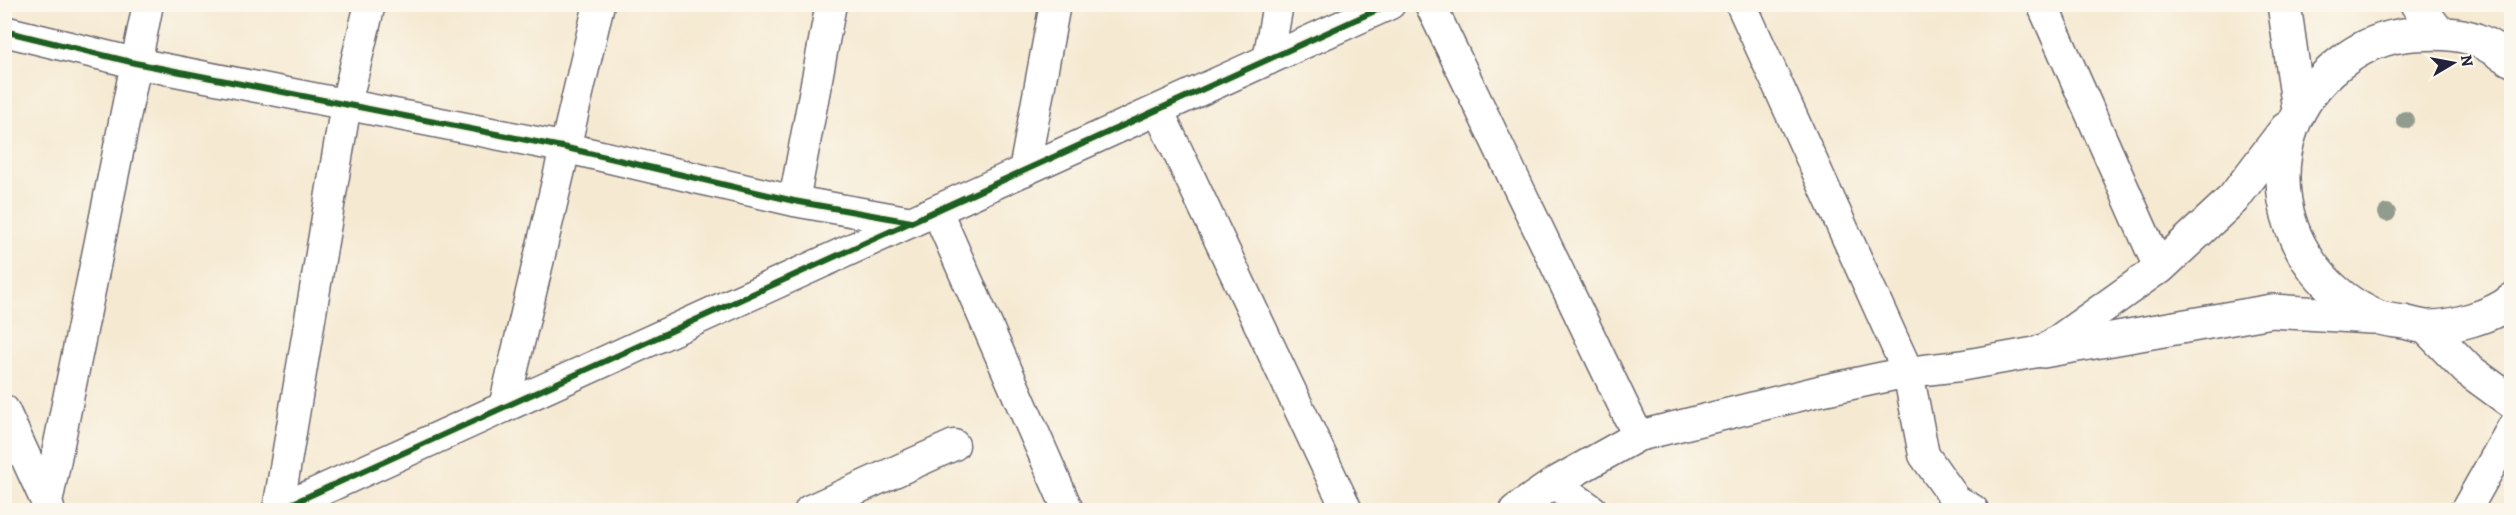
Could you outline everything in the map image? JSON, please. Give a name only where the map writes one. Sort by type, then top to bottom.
[{"type":"street","points":[[49,506],[148,4]]},
{"type":"street","points":[[370,4],[346,104],[278,510],[1390,4]]},
{"type":"street","points":[[504,407],[567,148],[599,4]]},
{"type":"street","points":[[794,201],[831,4]]},
{"type":"street","points":[[1024,171],[1055,4]]},
{"type":"street","points":[[1268,60],[1278,4]]},
{"type":"street","points":[[1430,4],[1638,436]]},
{"type":"street","points":[[1741,4],[1908,372],[1924,455],[1956,500],[1973,510]]},
{"type":"street","points":[[2042,4],[2159,268]]},
{"type":"street","points":[[2284,4],[2297,114],[2283,165],[2286,213],[2304,257],[2337,294],[2378,317]]},
{"type":"street","points":[[2417,4],[2438,32]]},
{"type":"street","points":[[4,31],[135,63],[567,148],[794,201],[924,216]]},
{"type":"street","points":[[2043,351],[2159,268],[2234,199],[2324,76],[2357,50],[2396,35],[2438,32],[2476,40],[2511,40]]},
{"type":"street","points":[[2476,40],[2511,60]]},
{"type":"street","points":[[1158,110],[1347,510]]},
{"type":"street","points":[[924,216],[1068,510]]},
{"type":"street","points":[[1515,510],[1554,483],[1638,436],[1819,391],[1908,372],[1959,366],[2272,311],[2378,317],[2426,327],[2469,321],[2511,300]]},
{"type":"street","points":[[2426,327],[2468,369],[2511,402]]},
{"type":"street","points":[[4,410],[49,506]]},
{"type":"street","points":[[2466,510],[2511,428]]},
{"type":"street","points":[[810,510],[954,445]]},
{"type":"street","points":[[1554,483],[1592,510]]},
{"type":"cycle path","points":[[278,510],[1390,4]]},
{"type":"cycle path","points":[[4,31],[135,63],[567,148],[794,201],[911,222]]}]
